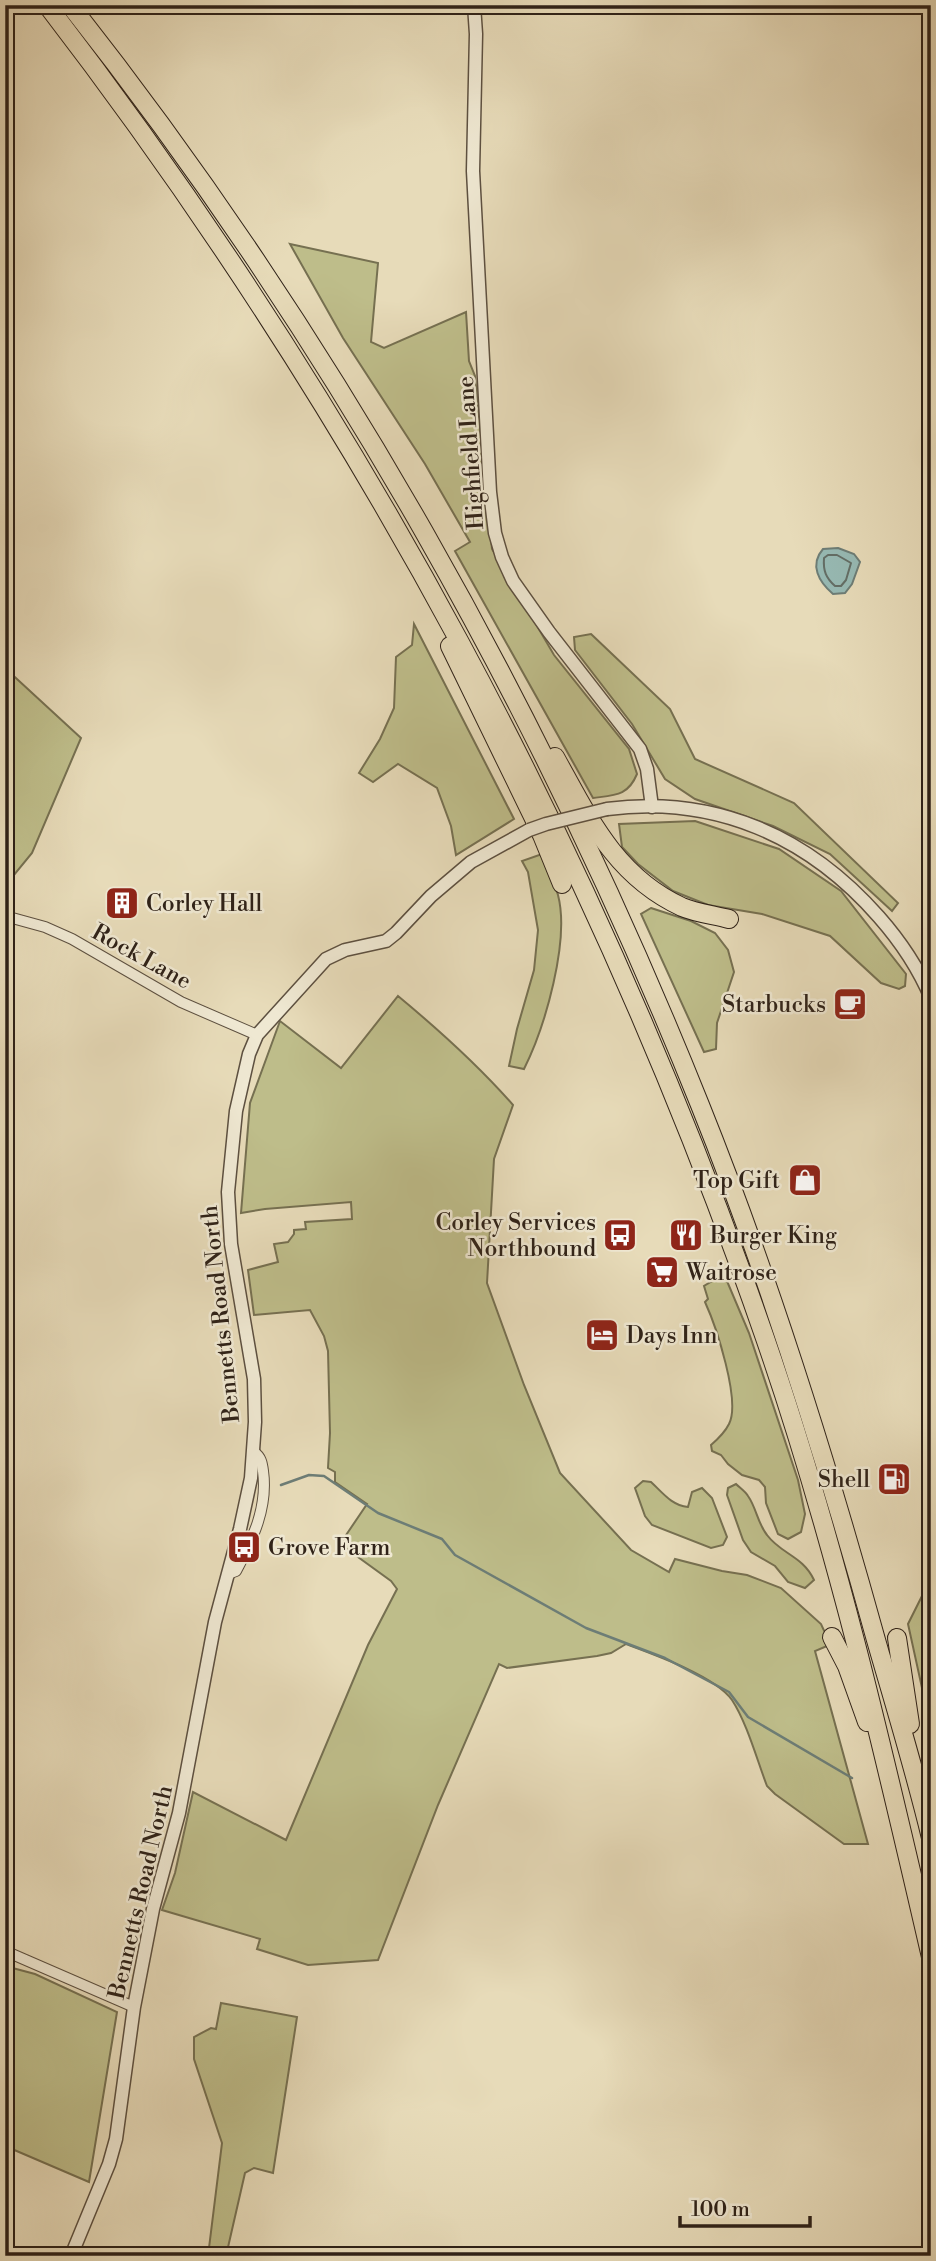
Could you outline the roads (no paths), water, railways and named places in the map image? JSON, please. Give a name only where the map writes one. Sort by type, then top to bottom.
[{"type":"highway","points":[[47,5],[110,87],[308,379],[401,533],[510,734],[576,872],[654,1045],[725,1226],[788,1408],[866,1678],[931,1957]]},
{"type":"highway","points":[[70,5],[126,77],[291,313],[524,700],[598,833],[615,857],[648,888],[684,908],[730,919]]},
{"type":"highway","points":[[308,379],[437,620],[531,811],[562,884]]},
{"type":"highway","points":[[464,603],[592,856],[661,1012],[724,1167],[827,1466],[931,1838]]},
{"type":"highway","points":[[832,1637],[846,1666],[895,1801]]},
{"type":"highway","points":[[897,1638],[923,1804]]},
{"type":"street","name":"Highfield Lane","points":[[474,5],[476,34],[473,172],[490,492],[495,533],[513,581],[640,749],[647,769],[652,807]]},
{"type":"street","name":"Bennetts Road North","points":[[76,2254],[110,2164],[116,2139],[134,2007],[153,1909],[185,1787],[215,1622],[247,1500],[254,1452],[254,1379],[231,1244],[228,1192],[236,1111],[249,1054],[257,1035],[326,959],[345,950],[386,941],[431,896],[471,862],[529,830],[546,824],[607,809],[652,807]]},
{"type":"street","points":[[652,807],[709,812],[736,819],[765,830],[821,861],[858,894],[890,930],[916,967],[931,998]]},
{"type":"street","name":"Rock Lane","points":[[5,916],[45,927],[72,939],[181,1002],[257,1035]]},
{"type":"street","points":[[5,1951],[134,2007]]},
{"type":"water","points":[[838,548],[854,554],[860,562],[852,584],[845,593],[833,594],[820,579],[816,567],[823,549]]},
{"type":"waterway","points":[[281,1485],[309,1475],[324,1476],[378,1513],[442,1539],[455,1555],[586,1628],[665,1658],[729,1692],[748,1717],[852,1778]]},
{"type":"place","name":"Corley Hall","points":[[122,903]]},
{"type":"place","name":"Starbucks","points":[[850,1004]]},
{"type":"place","name":"Top Gift","points":[[805,1180]]},
{"type":"place","name":"Corley Services Northbound","points":[[620,1235]]},
{"type":"place","name":"Burger King","points":[[686,1235]]},
{"type":"place","name":"Waitrose","points":[[662,1272]]},
{"type":"place","name":"Days Inn","points":[[602,1335]]},
{"type":"place","name":"Shell","points":[[894,1479]]},
{"type":"place","name":"Grove Farm","points":[[244,1547]]}]
